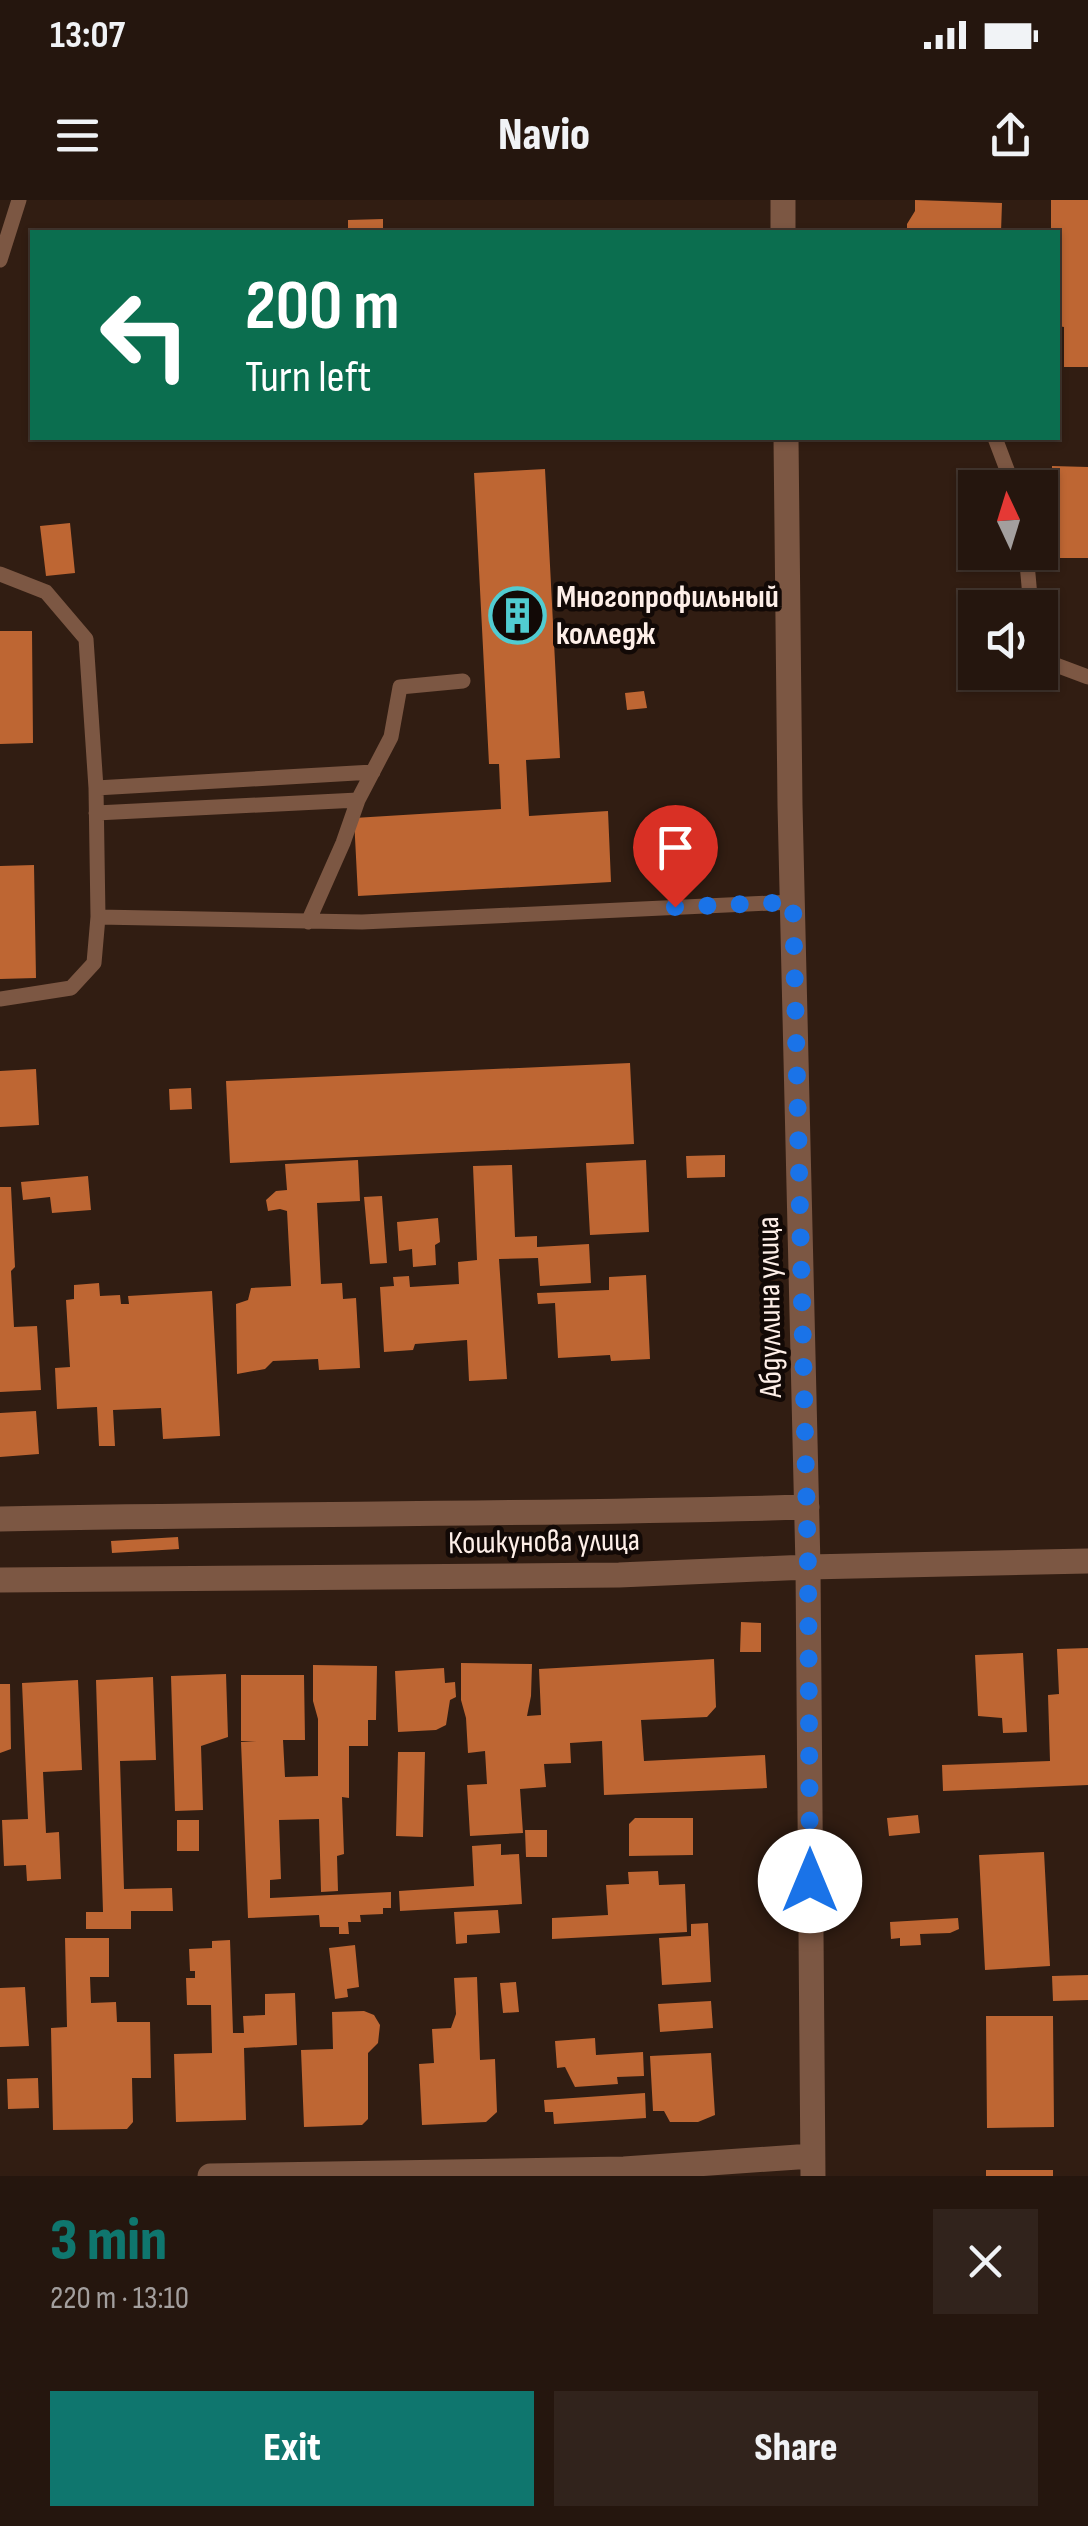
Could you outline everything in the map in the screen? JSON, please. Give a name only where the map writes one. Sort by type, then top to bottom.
[{"type":"street","points":[[783,200],[784,230]]},
{"type":"street","name":"Абдуллина улица","points":[[786,440],[808,1567],[813,2166]]},
{"type":"street","name":"Кошкунова улица","points":[[0,1520],[807,1508]]},
{"type":"street","name":"Кошкунова улица","points":[[0,1580],[619,1574],[1088,1561]]},
{"type":"street","points":[[210,2176],[813,2166]]},
{"type":"lane","points":[[0,260],[18,200]]},
{"type":"lane","points":[[996,440],[1007,470]]},
{"type":"lane","points":[[0,574],[46,592],[86,639],[96,788],[98,917],[94,963],[71,988],[0,999]]},
{"type":"lane","points":[[1058,666],[1088,678]]},
{"type":"lane","points":[[308,922],[358,800],[391,738],[400,687],[463,681]]},
{"type":"lane","points":[[96,788],[373,772]]},
{"type":"lane","points":[[96,813],[358,800]]},
{"type":"lane","points":[[98,917],[362,922],[793,902]]},
{"type":"building","points":[[915,200],[1002,203],[1001,230],[907,230]]},
{"type":"building","points":[[1051,200],[1088,200],[1088,367],[1064,367],[1060,230],[1051,230]]},
{"type":"building","points":[[383,219],[383,230],[348,230],[348,220]]},
{"type":"building","points":[[1052,466],[1088,467],[1088,558],[1058,558],[1058,470],[1052,470]]},
{"type":"building","name":"Многопрофильный колледж","points":[[545,469],[560,758],[526,760],[529,816],[608,811],[611,882],[358,896],[354,818],[501,809],[499,764],[489,764],[474,473]]},
{"type":"building","points":[[70,523],[75,573],[46,576],[40,526]]},
{"type":"building","points":[[0,631],[32,631],[33,743],[0,744]]},
{"type":"building","points":[[644,691],[647,708],[627,710],[625,693]]},
{"type":"building","points":[[34,865],[36,978],[0,979],[0,866]]},
{"type":"building","points":[[630,1063],[634,1144],[230,1163],[226,1081]]},
{"type":"building","points":[[36,1069],[39,1125],[0,1127],[0,1071]]},
{"type":"building","points":[[191,1088],[192,1109],[170,1110],[169,1089]]},
{"type":"building","points":[[725,1155],[725,1177],[687,1178],[686,1156]]},
{"type":"building","points":[[358,1160],[360,1201],[317,1203],[321,1284],[342,1283],[343,1299],[356,1298],[360,1368],[319,1370],[318,1359],[273,1361],[265,1369],[237,1374],[236,1304],[248,1300],[251,1288],[291,1286],[287,1211],[268,1211],[266,1200],[276,1191],[287,1190],[285,1164]]},
{"type":"building","points":[[646,1160],[649,1232],[590,1235],[586,1163]]},
{"type":"building","points":[[512,1165],[515,1237],[537,1236],[537,1247],[589,1244],[591,1283],[540,1286],[538,1258],[499,1259],[507,1379],[469,1381],[467,1340],[415,1344],[413,1350],[384,1352],[380,1287],[394,1286],[393,1277],[409,1276],[410,1287],[459,1284],[458,1262],[477,1260],[473,1166]]},
{"type":"building","points":[[88,1176],[91,1210],[52,1213],[50,1197],[23,1200],[21,1182]]},
{"type":"building","points":[[0,1187],[11,1187],[14,1327],[37,1326],[41,1390],[0,1392]]},
{"type":"building","points":[[382,1196],[387,1263],[370,1264],[364,1197]]},
{"type":"building","points":[[438,1218],[440,1242],[435,1245],[436,1265],[413,1267],[412,1249],[399,1251],[397,1222]]},
{"type":"building","points":[[646,1275],[650,1359],[611,1361],[610,1355],[558,1358],[555,1303],[538,1304],[537,1293],[609,1290],[609,1277]]},
{"type":"building","points":[[99,1283],[100,1296],[120,1295],[121,1304],[129,1304],[128,1296],[212,1291],[220,1436],[163,1439],[161,1408],[113,1410],[115,1446],[99,1446],[97,1407],[57,1409],[55,1368],[70,1367],[66,1300],[74,1299],[74,1285]]},
{"type":"building","points":[[36,1411],[39,1454],[0,1457],[0,1413]]},
{"type":"building","points":[[178,1537],[179,1549],[112,1553],[111,1541]]},
{"type":"building","points":[[741,1622],[761,1623],[761,1652],[740,1652]]},
{"type":"building","points":[[1088,1648],[1088,1785],[943,1791],[942,1765],[1050,1761],[1048,1695],[1059,1694],[1057,1649]]},
{"type":"building","points":[[1023,1653],[1027,1732],[1003,1733],[1002,1718],[978,1716],[975,1655]]},
{"type":"building","points":[[714,1659],[716,1707],[707,1717],[641,1720],[644,1761],[765,1755],[767,1788],[604,1795],[602,1741],[570,1743],[571,1763],[544,1764],[546,1787],[520,1789],[523,1833],[470,1836],[467,1785],[487,1784],[485,1751],[468,1753],[461,1663],[532,1664],[527,1716],[541,1715],[539,1669]]},
{"type":"building","points":[[313,1665],[377,1666],[376,1720],[368,1720],[368,1746],[349,1746],[349,1798],[342,1797],[344,1854],[337,1856],[338,1891],[321,1892],[319,1819],[279,1820],[281,1879],[270,1880],[270,1898],[391,1892],[391,1908],[383,1908],[383,1914],[360,1915],[361,1922],[348,1922],[349,1934],[339,1934],[339,1927],[320,1927],[319,1915],[248,1918],[241,1742],[256,1741],[241,1741],[241,1675],[304,1675],[305,1740],[283,1740],[285,1777],[318,1776]]},
{"type":"building","points":[[444,1668],[445,1683],[455,1682],[456,1697],[450,1700],[446,1725],[436,1730],[398,1732],[395,1671]]},
{"type":"building","points":[[226,1674],[228,1737],[201,1746],[203,1810],[175,1811],[171,1676]]},
{"type":"building","points":[[153,1677],[156,1760],[120,1761],[124,1889],[172,1888],[173,1911],[131,1911],[131,1929],[86,1929],[86,1912],[103,1912],[96,1680]]},
{"type":"building","points":[[78,1680],[82,1770],[43,1772],[46,1833],[59,1832],[61,1879],[27,1881],[26,1865],[4,1866],[2,1820],[28,1819],[22,1683]]},
{"type":"building","points":[[0,1684],[10,1684],[11,1749],[0,1753]]},
{"type":"building","points":[[398,1752],[425,1752],[423,1837],[396,1836]]},
{"type":"building","points":[[918,1815],[920,1833],[889,1836],[887,1818]]},
{"type":"building","points":[[635,1818],[693,1818],[693,1855],[629,1856],[629,1824]]},
{"type":"building","points":[[177,1820],[199,1820],[199,1851],[177,1851]]},
{"type":"building","points":[[525,1830],[547,1830],[547,1857],[526,1857]]},
{"type":"building","points":[[501,1844],[501,1855],[519,1854],[522,1904],[400,1911],[399,1891],[474,1886],[472,1846]]},
{"type":"building","points":[[1044,1852],[1050,1966],[985,1970],[979,1855]]},
{"type":"building","points":[[658,1871],[659,1885],[685,1884],[687,1932],[552,1939],[552,1918],[608,1915],[606,1885],[629,1884],[628,1872]]},
{"type":"building","points":[[498,1910],[500,1933],[467,1935],[467,1943],[456,1944],[454,1912]]},
{"type":"building","points":[[958,1918],[959,1929],[950,1933],[920,1934],[921,1945],[900,1946],[900,1938],[891,1939],[890,1922]]},
{"type":"building","points":[[708,1923],[711,1982],[662,1985],[659,1938],[691,1936],[691,1924]]},
{"type":"building","points":[[65,1938],[109,1938],[109,1977],[90,1977],[91,2003],[116,2002],[117,2022],[150,2022],[151,2078],[132,2078],[133,2122],[127,2129],[53,2130],[51,2028],[67,2027]]},
{"type":"building","points":[[230,1940],[233,2033],[244,2033],[243,2016],[265,2015],[265,1994],[295,1993],[297,2045],[244,2048],[246,2120],[176,2122],[174,2054],[212,2053],[211,2005],[187,2005],[186,1978],[195,1978],[195,1971],[190,1971],[189,1949],[212,1948],[212,1941]]},
{"type":"building","points":[[355,1945],[359,1987],[347,1989],[348,1997],[335,1999],[329,1948]]},
{"type":"building","points":[[1088,1975],[1088,2000],[1053,2001],[1052,1976]]},
{"type":"building","points":[[477,1977],[480,2060],[495,2059],[497,2112],[486,2122],[422,2125],[419,2064],[434,2063],[432,2029],[451,2028],[456,2014],[454,1978]]},
{"type":"building","points":[[516,1982],[519,2012],[503,2013],[500,1983]]},
{"type":"building","points":[[25,1987],[29,2046],[0,2047],[0,1988]]},
{"type":"building","points":[[711,2001],[713,2028],[660,2032],[658,2004]]},
{"type":"building","points":[[364,2011],[374,2015],[380,2025],[378,2043],[368,2053],[368,2119],[362,2125],[304,2127],[301,2050],[333,2049],[332,2012]]},
{"type":"building","points":[[986,2016],[1053,2016],[1054,2127],[987,2128]]},
{"type":"building","points":[[595,2038],[596,2055],[643,2052],[644,2076],[617,2077],[618,2084],[575,2087],[565,2067],[557,2068],[555,2041]]},
{"type":"building","points":[[711,2053],[715,2115],[698,2122],[670,2122],[664,2111],[653,2111],[650,2056]]},
{"type":"building","points":[[38,2078],[39,2108],[8,2109],[7,2079]]},
{"type":"building","points":[[645,2093],[646,2118],[554,2124],[553,2112],[545,2112],[544,2100]]},
{"type":"building","points":[[986,2170],[1053,2170],[1053,2176],[986,2176]]},
{"type":"place","name":"Многопрофильный колледж","points":[[517,615]]},
{"type":"route","points":[[675,907],[793,902],[808,1567],[810,1881]]}]
